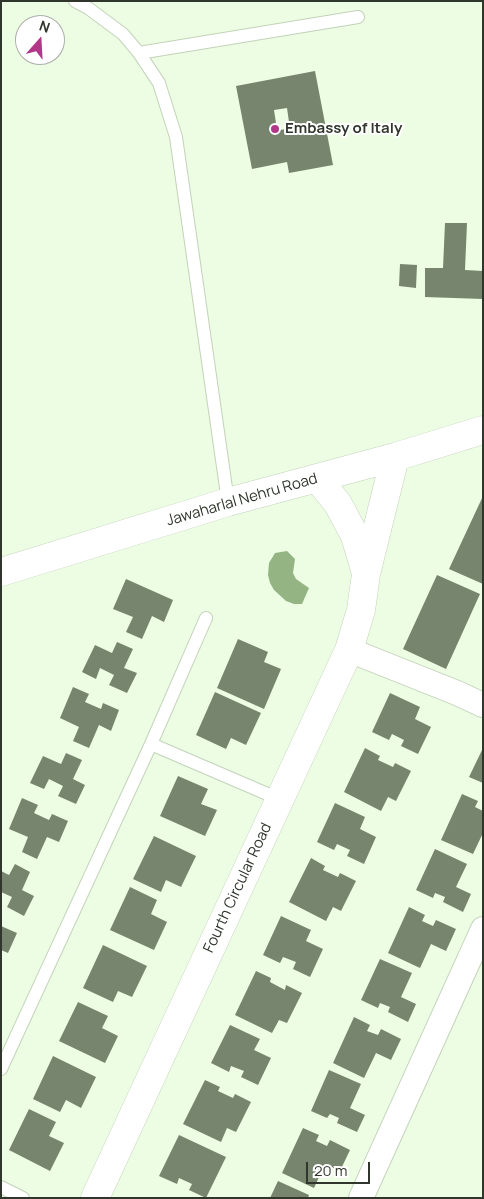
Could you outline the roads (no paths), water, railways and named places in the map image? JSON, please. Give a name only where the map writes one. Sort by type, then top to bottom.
[{"type":"street","name":"Jawaharlal Nehru Road","points":[[1,572],[228,502],[318,479],[483,430]]},
{"type":"street","name":"Fourth Circular Road","points":[[95,1198],[349,650],[361,610],[366,574],[384,494],[395,457]]},
{"type":"street","name":"Fourth Circular Road","points":[[318,479],[338,504],[355,536],[366,574]]},
{"type":"street","points":[[349,650],[458,693],[483,705]]},
{"type":"street","points":[[361,1198],[483,929]]},
{"type":"lane","points":[[75,1],[88,8],[123,34],[138,53],[159,83],[176,136],[228,502]]},
{"type":"lane","points":[[138,53],[358,17]]},
{"type":"lane","points":[[1,1069],[151,744],[206,618]]},
{"type":"lane","points":[[151,744],[279,799]]},
{"type":"lane","points":[[1,1187],[23,1198]]},
{"type":"place","name":"Embassy of Italy","points":[[275,129]]}]
